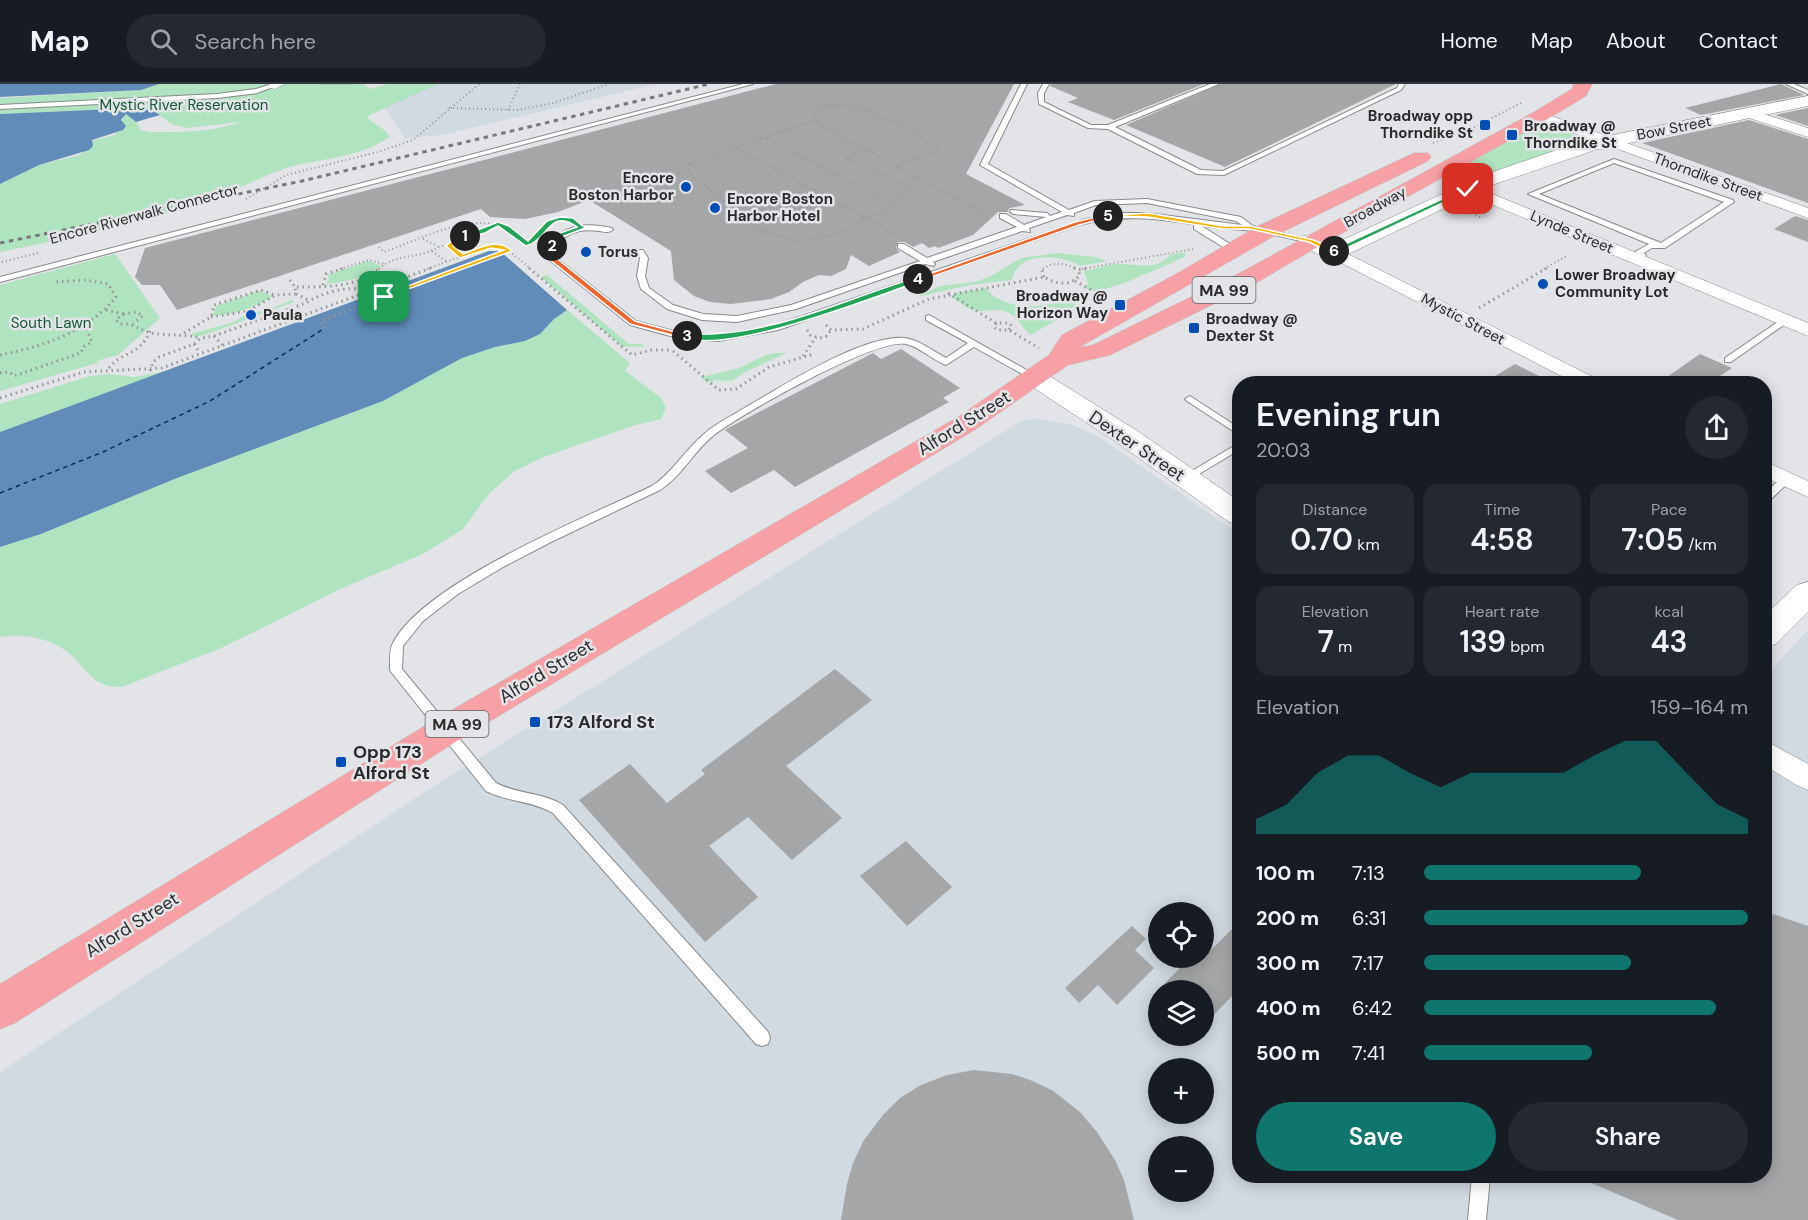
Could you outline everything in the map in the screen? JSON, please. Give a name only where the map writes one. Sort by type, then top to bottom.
[{"type":"main road","points":[[1466,136],[1499,121],[1561,86],[1570,84]]},
{"type":"main road","name":"Broadway","points":[[1043,361],[1101,350],[1248,278],[1540,116],[1580,92],[1583,84]]},
{"type":"main road","name":"Bow Street","points":[[1334,252],[1468,189],[1518,169],[1607,141],[1808,101]]},
{"type":"main road","name":"Broadway","points":[[1043,361],[1071,340],[1228,254],[1258,229],[1437,150]]},
{"type":"main road","points":[[1311,241],[1334,252]]},
{"type":"main road","name":"Dexter Street","points":[[1043,361],[1185,478],[1232,510]]},
{"type":"main road","name":"Alford Street","points":[[0,1008],[445,731],[967,423],[1043,361]]},
{"type":"main road","points":[[1772,628],[1807,595]]},
{"type":"street","points":[[1748,113],[1808,133]]},
{"type":"street","name":"Thorndike Street","points":[[1540,116],[1808,213]]},
{"type":"street","name":"Lynde Street","points":[[1468,189],[1800,324]]},
{"type":"street","name":"Mystic Street","points":[[1334,252],[1576,376]]},
{"type":"street","points":[[1772,472],[1808,490]]},
{"type":"street","points":[[1772,756],[1808,778]]},
{"type":"lane","points":[[0,106],[217,96],[256,91],[276,84]]},
{"type":"lane","points":[[0,280],[750,84]]},
{"type":"lane","points":[[1024,84],[984,165],[1082,222]]},
{"type":"lane","points":[[1046,84],[1041,93],[1041,103],[1090,127],[1109,127],[1216,84]]},
{"type":"lane","points":[[1109,127],[1200,172],[1224,173],[1399,89],[1402,84]]},
{"type":"lane","points":[[1789,84],[1808,92]]},
{"type":"lane","points":[[1640,257],[1650,257],[1660,251],[1660,246],[1730,202],[1614,161],[1532,195],[1660,246]]},
{"type":"lane","points":[[640,252],[644,258],[641,276],[645,289],[670,307],[702,317],[737,319],[782,310],[1095,203],[1147,201],[1238,219],[1258,229]]},
{"type":"lane","points":[[1014,212],[1032,215],[1066,213]]},
{"type":"lane","points":[[609,230],[596,227],[582,228],[559,235],[546,254],[633,323],[681,336],[718,338],[775,328],[1082,222],[1106,216],[1148,215],[1223,228],[1258,229],[1311,241]]},
{"type":"lane","points":[[1004,216],[1019,228],[1038,238]]},
{"type":"lane","points":[[1177,220],[1210,234],[1227,246],[1228,254]]},
{"type":"lane","points":[[901,246],[941,271]]},
{"type":"lane","points":[[928,318],[973,344],[1043,361]]},
{"type":"lane","points":[[1728,360],[1800,324]]},
{"type":"lane","points":[[762,1038],[558,809],[535,798],[491,787],[396,670],[393,657],[404,635],[434,604],[462,585],[605,510],[655,489],[668,480],[698,444],[713,431],[860,350],[894,341],[906,341],[946,362],[973,344]]},
{"type":"lane","points":[[1190,399],[1232,427]]},
{"type":"lane","points":[[1185,478],[1232,450]]},
{"type":"lane","points":[[1772,492],[1786,479]]},
{"type":"lane","points":[[1477,1220],[1480,1183]]},
{"type":"path","points":[[322,84],[351,84]]},
{"type":"path","name":"Encore Riverwalk Connector","points":[[242,201],[286,174],[408,142],[420,136],[448,108],[479,84]]},
{"type":"path","points":[[507,111],[520,84]]},
{"type":"path","points":[[448,108],[507,111],[553,103],[609,84]]},
{"type":"path","points":[[814,121],[819,107],[836,103],[874,111],[940,150],[896,166]]},
{"type":"path","points":[[866,149],[846,158],[911,188],[893,206],[833,235],[799,241],[761,231],[690,173],[689,164],[814,121],[866,149],[896,166],[1019,228]]},
{"type":"path","points":[[767,137],[893,206]]},
{"type":"path","points":[[735,148],[940,257]]},
{"type":"path","points":[[379,247],[384,252],[468,224],[485,222],[507,228],[526,244],[533,242],[549,222],[560,219],[571,220],[582,228]]},
{"type":"path","points":[[449,246],[459,237],[483,232],[498,224]]},
{"type":"path","points":[[423,239],[438,246],[449,246],[463,256]]},
{"type":"path","points":[[295,287],[317,287],[358,280],[373,274],[389,261],[432,251],[438,246]]},
{"type":"path","points":[[0,398],[83,372],[108,369],[150,371],[490,246],[503,246],[632,355],[651,350],[685,352]]},
{"type":"path","points":[[1044,277],[1042,270],[1050,264],[1068,265],[1078,270],[1200,249]]},
{"type":"path","name":"Encore Riverwalk Connector","points":[[0,263],[46,251]]},
{"type":"path","points":[[432,251],[447,262]]},
{"type":"path","points":[[325,328],[321,321],[509,251]]},
{"type":"path","points":[[1475,310],[1568,255]]},
{"type":"path","points":[[323,285],[326,274],[369,260],[385,264]]},
{"type":"path","points":[[344,263],[347,267]]},
{"type":"path","points":[[1075,281],[1080,275],[1078,270]]},
{"type":"path","points":[[86,280],[90,274]]},
{"type":"path","points":[[856,335],[904,308],[948,293],[1044,277],[1058,283],[1075,281],[1102,296]]},
{"type":"path","points":[[0,355],[39,345],[85,326],[106,310],[116,297],[108,284],[86,280],[44,284]]},
{"type":"path","points":[[290,280],[295,287],[296,294]]},
{"type":"path","points":[[317,287],[319,296]]},
{"type":"path","points":[[132,323],[154,334],[183,334],[202,338],[214,336],[319,296],[351,288],[360,288],[366,292]]},
{"type":"path","points":[[211,317],[214,305],[236,296],[261,290],[276,295],[296,294],[314,311]]},
{"type":"path","points":[[948,293],[996,323],[1009,323],[1012,326],[1010,330]]},
{"type":"path","points":[[183,334],[211,317],[248,311],[276,295]]},
{"type":"path","points":[[106,310],[123,314],[136,312],[143,316],[132,323],[120,324],[116,320],[123,314]]},
{"type":"path","points":[[996,323],[994,327],[997,330],[1010,330],[1043,361]]},
{"type":"path","points":[[0,373],[9,372],[14,376],[81,353],[83,347],[92,342],[85,326]]},
{"type":"path","points":[[799,331],[808,327],[808,334],[816,337],[827,336],[831,330],[863,329]]},
{"type":"path","points":[[108,369],[112,364],[142,346],[150,331]]},
{"type":"path","points":[[214,336],[222,345]]},
{"type":"path","points":[[803,356],[816,337]]},
{"type":"path","points":[[150,371],[153,362],[159,357],[194,344],[202,338]]},
{"type":"path","points":[[194,344],[200,353]]},
{"type":"path","points":[[673,351],[719,390],[736,389],[765,369],[817,353]]},
{"type":"shaded area","points":[[424,84],[656,84],[442,135],[405,138],[380,102]]},
{"type":"shaded area","points":[[1040,419],[1072,425],[1099,437],[1232,529],[1232,1183],[1772,1183],[1772,668],[1808,630],[1808,1220],[0,1220],[0,1072],[426,791],[1023,420]]},
{"type":"green space","name":"Mystic River Reservation","points":[[159,84],[365,84],[369,89],[388,84],[438,84],[370,115],[367,118],[387,132],[389,137],[366,149],[289,167],[183,208],[79,235],[0,252],[0,184],[39,165],[80,155],[91,141],[115,135],[126,113],[134,118],[141,130],[149,132],[207,130],[241,122],[187,128],[172,124],[152,110],[138,108],[0,114],[0,98],[141,90]]},
{"type":"green space","points":[[1541,122],[1586,139],[1473,180],[1463,181],[1445,175]]},
{"type":"green space","points":[[1185,252],[1185,257],[1127,282],[1096,292],[1085,288],[1088,284],[1084,271],[1117,264],[1152,265],[1165,260],[1170,255]]},
{"type":"green space","points":[[1058,253],[1095,257],[1107,261],[1080,266],[1062,259],[1041,258],[1022,264],[1015,271],[1012,280],[970,285],[917,297],[940,286],[975,282],[991,276],[1021,258]]},
{"type":"green space","name":"South Lawn","points":[[115,254],[160,318],[118,355],[0,391],[0,285]]},
{"type":"green space","points":[[368,261],[382,266],[355,278],[326,284],[329,279],[328,275]]},
{"type":"green space","points":[[547,275],[629,344],[642,344],[645,347],[621,346],[541,277]]},
{"type":"green space","points":[[986,288],[995,297],[1006,302],[1032,306],[1060,302],[1082,293],[1085,295],[1066,314],[1031,335],[1015,317],[1007,312],[973,310],[952,297],[955,293]]},
{"type":"green space","points":[[259,291],[273,296],[244,310],[213,316],[216,306]]},
{"type":"green space","points":[[292,300],[294,302],[204,335],[194,337],[191,334],[234,322],[248,313],[267,310]]},
{"type":"green space","points":[[567,310],[630,363],[625,371],[660,397],[666,408],[661,419],[632,426],[541,458],[513,472],[488,495],[463,529],[423,554],[338,590],[221,648],[122,687],[104,685],[92,677],[70,654],[55,644],[28,636],[0,637],[0,547],[41,534],[177,478],[383,401],[462,358],[495,347],[525,341],[540,334],[554,319]]},
{"type":"green space","points":[[787,353],[745,372],[732,381],[715,380],[707,383],[701,377],[739,368],[765,355]]},
{"type":"green space","points":[[167,371],[0,432],[0,404],[90,376],[109,374],[135,377]]},
{"type":"water","points":[[0,84],[159,84],[141,90],[0,97]]},
{"type":"water","points":[[138,108],[152,110],[160,115],[136,122],[126,114],[121,120],[126,126],[123,130],[92,140],[93,146],[89,150],[39,165],[0,184],[0,114]]},
{"type":"water","points":[[489,251],[500,251],[567,310],[554,319],[540,334],[525,341],[495,347],[462,358],[383,401],[177,478],[41,534],[0,547],[0,432]]},
{"type":"building","name":"Encore Boston Harbor","points":[[776,84],[1014,84],[966,174],[1025,205],[1010,208],[1007,212],[998,212],[973,235],[938,248],[935,246],[929,248],[922,243],[913,247],[905,242],[898,242],[896,248],[900,252],[869,266],[851,255],[846,269],[831,276],[819,275],[771,299],[731,304],[710,302],[694,296],[674,280],[671,251],[589,200],[558,212],[525,219],[490,217],[481,209],[177,310],[160,285],[142,285],[135,277],[145,248]]},
{"type":"building","points":[[1051,84],[1204,84],[1114,120],[1068,102],[1078,98],[1050,86]]},
{"type":"building","points":[[1221,84],[1396,84],[1225,167],[1126,125]]},
{"type":"building","points":[[1781,84],[1804,95],[1701,115],[1685,108]]},
{"type":"building","points":[[1808,108],[1808,126],[1775,115]]},
{"type":"building","points":[[1749,120],[1808,139],[1808,203],[1642,143]]},
{"type":"building","points":[[1795,216],[1808,220],[1808,242],[1774,229]]},
{"type":"building","points":[[901,349],[960,388],[943,398],[949,402],[795,487],[774,470],[731,493],[705,471],[748,448],[725,430],[873,353],[881,359]]},
{"type":"building","points":[[1700,354],[1732,368],[1720,376],[1668,376]]},
{"type":"building","points":[[1515,364],[1539,376],[1495,376]]},
{"type":"building","points":[[835,669],[872,700],[786,766],[842,818],[792,860],[748,817],[709,846],[758,897],[705,942],[579,800],[630,764],[667,803],[705,774],[701,770]]},
{"type":"building","points":[[906,841],[952,887],[907,926],[860,876]]},
{"type":"building","points":[[1772,914],[1808,926],[1808,1220],[1678,1220],[1591,1183],[1772,1183]]},
{"type":"building","points":[[1132,926],[1146,939],[1135,950],[1148,962],[1148,968],[1154,968],[1117,1005],[1098,985],[1079,1003],[1065,988]]},
{"type":"building","points":[[1232,929],[1232,996],[1214,1015],[1214,980],[1168,980],[1180,968],[1214,968],[1214,947]]},
{"type":"building","points":[[974,1070],[1012,1074],[1030,1080],[1052,1090],[1080,1112],[1097,1132],[1115,1160],[1124,1180],[1134,1220],[841,1220],[853,1163],[864,1140],[883,1115],[900,1098],[921,1085],[947,1075]]},
{"type":"ferry route","points":[[0,493],[103,452],[210,401],[325,328]]},
{"type":"railway","points":[[0,243],[302,181],[709,84]]},
{"type":"place","name":"Broadway opp Thorndike St","points":[[1485,125]]},
{"type":"place","name":"Broadway @ Thorndike St","points":[[1512,135]]},
{"type":"place","name":"Encore Boston Harbor","points":[[686,187]]},
{"type":"place","name":"Encore Boston Harbor Hotel","points":[[715,208]]},
{"type":"place","name":"Torus","points":[[586,252]]},
{"type":"place","name":"Lower Broadway Community Lot","points":[[1543,284]]},
{"type":"place","name":"Broadway @ Horizon Way","points":[[1120,305]]},
{"type":"place","name":"Paula","points":[[251,315]]},
{"type":"place","name":"Broadway @ Dexter St","points":[[1194,328]]},
{"type":"place","name":"173 Alford St","points":[[535,722]]},
{"type":"place","name":"Opp 173 Alford St","points":[[341,762]]},
{"type":"route","points":[[384,297],[509,251],[503,246],[490,246],[463,256],[449,246],[459,237],[483,232],[498,224],[507,228],[526,244],[533,242],[549,222],[560,219],[571,220],[582,228],[559,235],[546,254],[633,323],[681,336],[718,338],[775,328],[1077,223],[1106,216],[1148,215],[1223,228],[1250,228],[1311,241],[1334,252],[1468,189]]}]
